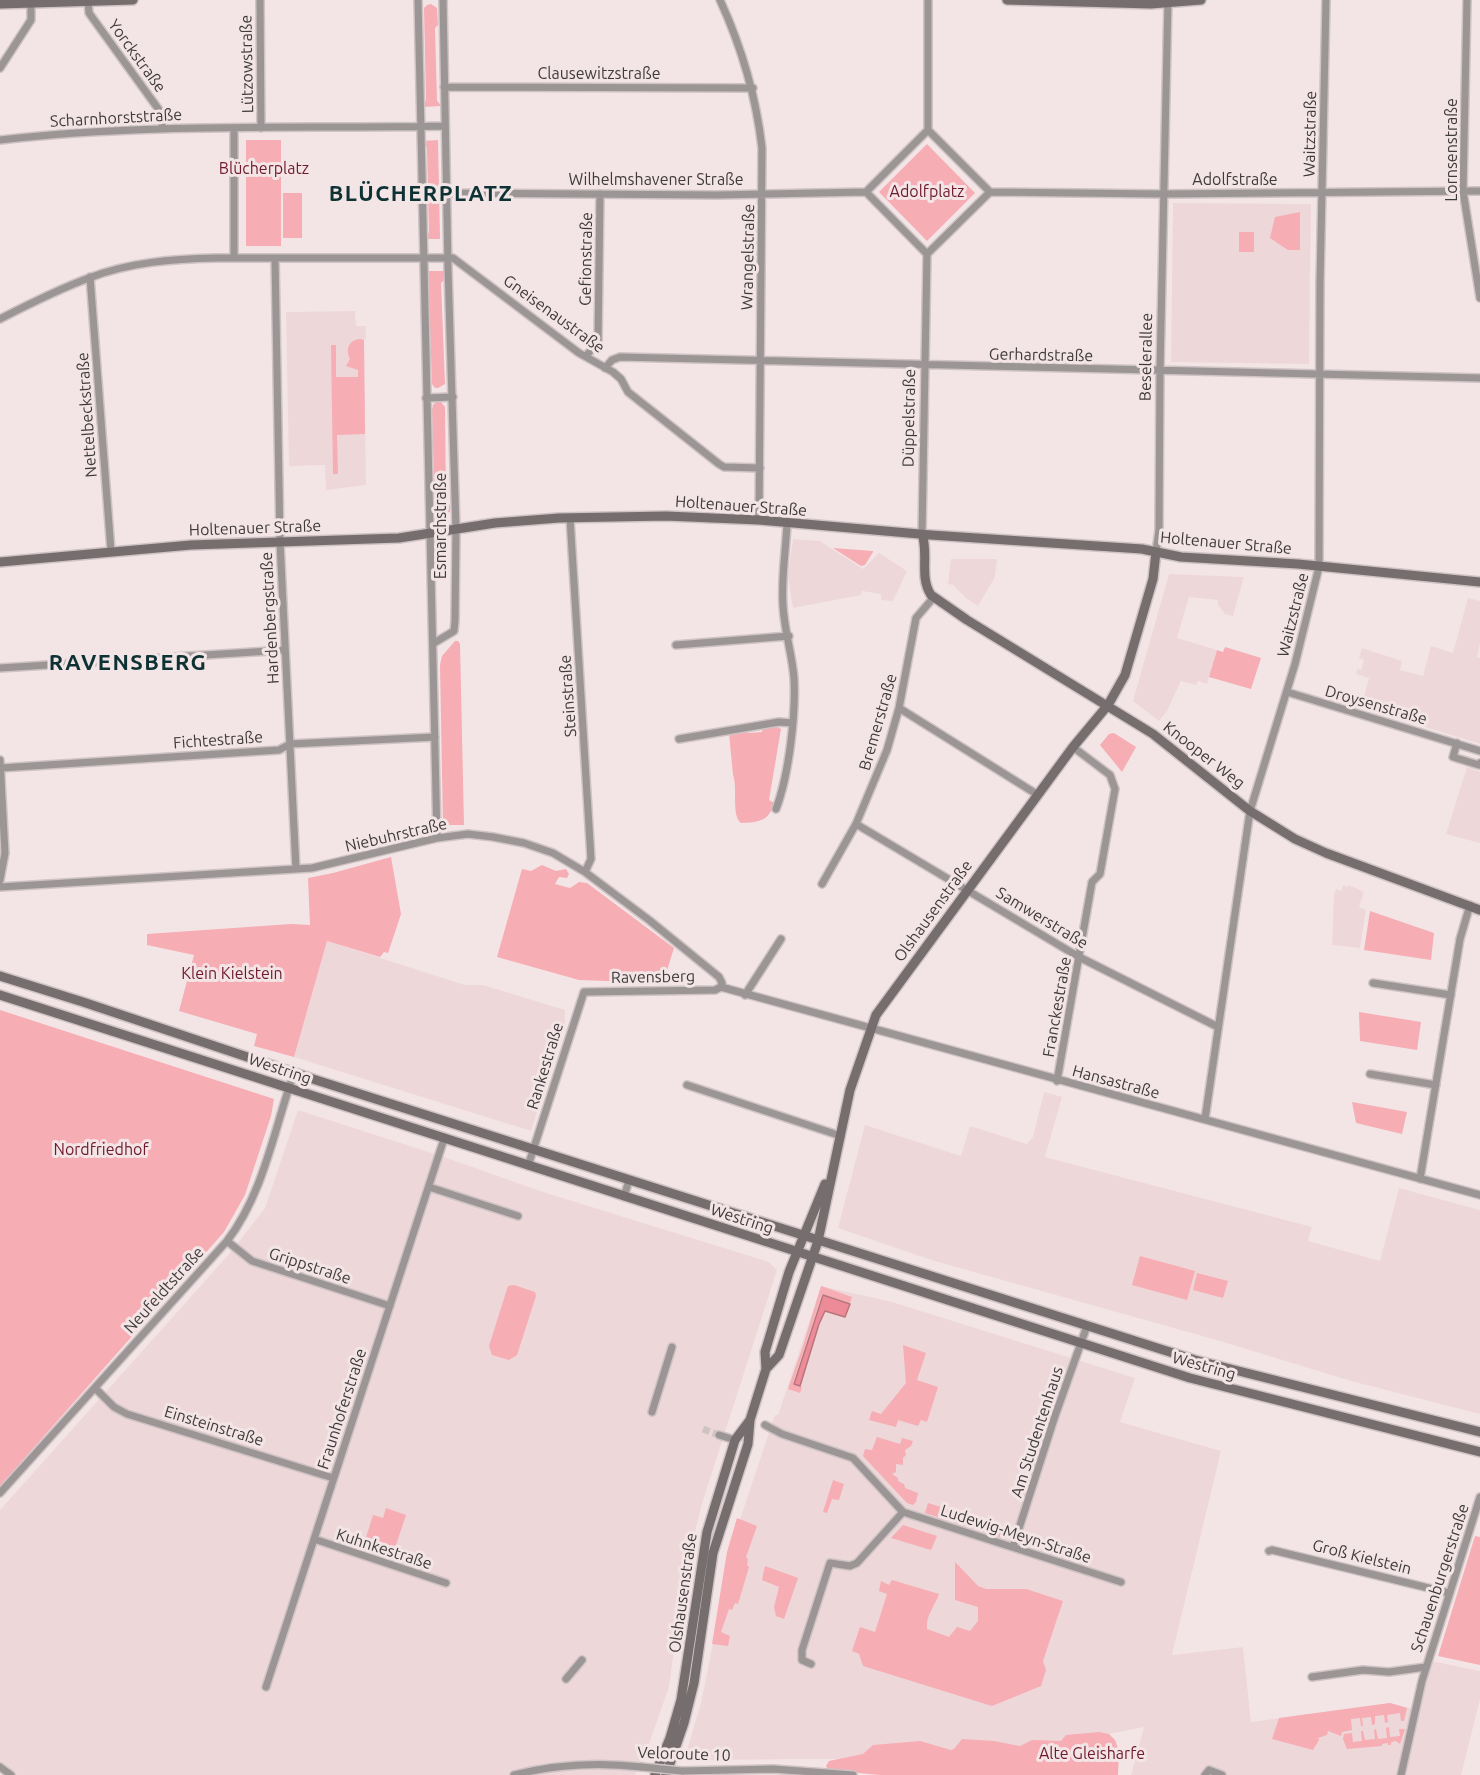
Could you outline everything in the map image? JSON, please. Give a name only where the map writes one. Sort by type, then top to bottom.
[{"type":"main road","points":[[0,4],[133,0]]},
{"type":"main road","points":[[1007,0],[1168,2],[1201,0]]},
{"type":"main road","name":"Holtenauer Straße","points":[[0,562],[111,551],[376,539],[431,534],[495,523],[570,518],[666,516],[759,520],[926,535],[1134,549],[1181,557],[1480,582]]},
{"type":"main road","name":"Düppelstraße","points":[[926,535],[925,573],[929,589]]},
{"type":"main road","name":"Beselerallee","points":[[1108,705],[1129,666],[1153,579],[1156,552]]},
{"type":"main road","name":"Knooper Weg","points":[[929,589],[967,620],[1153,734],[1250,811],[1295,839],[1326,853],[1480,910]]},
{"type":"main road","name":"Olshausenstraße","points":[[766,1369],[779,1355],[813,1258],[852,1084],[876,1015],[1073,747],[1108,705]]},
{"type":"main road","name":"Westring","points":[[0,976],[294,1073],[1195,1360],[1480,1432]]},
{"type":"main road","name":"Westring","points":[[0,995],[1190,1378],[1480,1452]]},
{"type":"main road","name":"Olshausenstraße","points":[[666,1775],[684,1723],[694,1683],[713,1553],[748,1444],[750,1420],[766,1369],[765,1352],[789,1272],[834,1162]]},
{"type":"main road","name":"Olshausenstraße","points":[[655,1775],[670,1738],[681,1700],[705,1541],[735,1440],[750,1420]]},
{"type":"street","name":"Lützowstraße","points":[[260,0],[261,128]]},
{"type":"street","name":"Esmarchstraße","points":[[417,0],[437,838]]},
{"type":"street","name":"Esmarchstraße","points":[[434,643],[448,636],[454,628],[456,529],[447,257],[443,0]]},
{"type":"street","name":"Wrangelstraße","points":[[720,0],[742,53],[753,88],[762,148],[759,520]]},
{"type":"street","points":[[928,0],[928,130],[866,192],[927,254],[990,192],[928,130]]},
{"type":"street","name":"Waitzstraße","points":[[1205,1119],[1250,811],[1287,692],[1319,567],[1326,0]]},
{"type":"street","name":"Lornsenstraße","points":[[1467,0],[1463,191],[1480,298]]},
{"type":"street","name":"Yorckstraße","points":[[88,1],[89,13],[162,114],[162,128]]},
{"type":"street","name":"Beselerallee","points":[[1156,552],[1159,530],[1168,2]]},
{"type":"street","points":[[0,68],[31,21],[31,3]]},
{"type":"street","name":"Clausewitzstraße","points":[[444,87],[753,88]]},
{"type":"street","points":[[234,258],[234,128],[445,126]]},
{"type":"street","name":"Scharnhorststraße","points":[[0,140],[59,133],[162,128],[234,128]]},
{"type":"street","name":"Adolfstraße","points":[[990,192],[1163,194],[1480,191]]},
{"type":"street","name":"Wilhelmshavener Straße","points":[[446,193],[866,192]]},
{"type":"street","name":"Gefionstraße","points":[[586,356],[598,342],[600,194]]},
{"type":"street","name":"Düppelstraße","points":[[926,535],[927,254]]},
{"type":"street","points":[[0,319],[90,277],[148,263],[178,259],[447,257]]},
{"type":"street","name":"Gneisenaustraße","points":[[447,257],[458,259],[579,353],[621,380],[628,392],[719,464],[724,467],[760,468]]},
{"type":"street","name":"Hardenbergstraße","points":[[275,258],[280,542],[296,870]]},
{"type":"street","name":"Nettelbeckstraße","points":[[90,277],[111,551]]},
{"type":"street","name":"Gerhardstraße","points":[[605,368],[612,360],[621,357],[1480,378]]},
{"type":"street","points":[[426,398],[453,397]]},
{"type":"street","name":"Steinstraße","points":[[570,518],[591,859],[585,872]]},
{"type":"street","points":[[776,809],[781,794],[792,723],[794,679],[782,598],[787,523]]},
{"type":"street","name":"Bremerstraße","points":[[822,884],[856,824],[887,750],[899,708],[916,618],[929,589]]},
{"type":"street","points":[[676,645],[789,636]]},
{"type":"street","points":[[0,668],[285,650]]},
{"type":"street","name":"Droysenstraße","points":[[1287,692],[1480,751]]},
{"type":"street","points":[[899,708],[1038,795]]},
{"type":"street","points":[[679,739],[779,722],[792,723]]},
{"type":"street","name":"Fichtestraße","points":[[1,768],[279,750],[290,744],[435,737]]},
{"type":"street","points":[[1457,743],[1453,757],[1479,765],[1480,763]]},
{"type":"street","name":"Franckestraße","points":[[1057,1081],[1092,882],[1100,874],[1115,789],[1110,776],[1073,747]]},
{"type":"street","points":[[0,760],[5,853],[0,880]]},
{"type":"street","name":"Samwerstraße","points":[[856,824],[1079,957],[1218,1027]]},
{"type":"street","name":"Niebuhrstraße","points":[[0,887],[296,870],[437,838],[468,834],[524,843],[553,853],[585,872],[719,977],[721,987]]},
{"type":"street","points":[[1420,1179],[1460,939],[1470,905]]},
{"type":"street","points":[[721,987],[744,995],[781,939]]},
{"type":"street","points":[[1373,983],[1451,995]]},
{"type":"street","name":"Ravensberg","points":[[584,992],[715,990],[721,987]]},
{"type":"street","name":"Rankestraße","points":[[528,1166],[584,992]]},
{"type":"street","name":"Hansastraße","points":[[744,995],[1480,1195]]},
{"type":"street","name":"Neufeldtstraße","points":[[0,1493],[227,1241],[242,1221],[254,1194],[294,1073]]},
{"type":"street","points":[[1370,1074],[1436,1085]]},
{"type":"street","points":[[687,1085],[840,1136]]},
{"type":"street","name":"Fraunhoferstraße","points":[[266,1687],[444,1139]]},
{"type":"street","points":[[624,1197],[629,1180]]},
{"type":"street","points":[[429,1187],[518,1216]]},
{"type":"street","name":"Grippstraße","points":[[227,1241],[252,1261],[390,1306]]},
{"type":"street","name":"Am Studentenhaus","points":[[1013,1547],[1087,1326]]},
{"type":"street","points":[[652,1412],[672,1347]]},
{"type":"street","name":"Einsteinstraße","points":[[95,1388],[114,1407],[127,1413],[333,1478]]},
{"type":"street","points":[[750,1420],[853,1458],[903,1512],[856,1563],[850,1566],[830,1563],[802,1650],[802,1660],[811,1664]]},
{"type":"street","points":[[719,1435],[735,1440]]},
{"type":"street","name":"Schauenburgerstraße","points":[[1401,1775],[1426,1667],[1480,1497]]},
{"type":"street","name":"Ludewig-Meyn-Straße","points":[[903,1512],[1121,1582]]},
{"type":"street","name":"Kuhnkestraße","points":[[314,1539],[446,1583]]},
{"type":"street","name":"Groß Kielstein","points":[[1269,1551],[1300,1556],[1449,1593]]},
{"type":"street","points":[[566,1679],[582,1660]]},
{"type":"street","name":"Schauenburgerstraße","points":[[1312,1677],[1363,1670],[1389,1672],[1426,1667]]},
{"type":"street","name":"Veloroute 10","points":[[514,1775],[543,1768],[612,1764],[682,1770],[773,1769],[853,1775]]},
{"type":"street","points":[[0,1767],[11,1775]]},
{"type":"street","points":[[1205,1775],[1209,1770],[1222,1775]]},
{"type":"shaded area","points":[[1173,203],[1311,204],[1309,364],[1171,362]]},
{"type":"shaded area","points":[[355,311],[356,326],[366,326],[364,340],[366,485],[326,490],[325,465],[289,466],[286,312]]},
{"type":"shaded area","points":[[793,539],[820,541],[863,569],[879,553],[907,571],[893,601],[881,600],[881,594],[862,591],[861,595],[793,608],[788,576]]},
{"type":"shaded area","points":[[951,559],[997,559],[995,577],[978,606],[953,585],[948,584]]},
{"type":"shaded area","points":[[1169,574],[1244,577],[1233,616],[1225,614],[1218,605],[1218,600],[1189,597],[1177,638],[1217,650],[1207,684],[1198,681],[1196,685],[1181,681],[1167,711],[1159,721],[1133,701]]},
{"type":"shaded area","points":[[1468,598],[1480,601],[1480,643],[1477,657],[1480,658],[1480,744],[1361,707],[1369,678],[1356,674],[1357,669],[1361,670],[1364,660],[1359,658],[1362,648],[1402,661],[1400,670],[1423,676],[1431,646],[1453,653]]},
{"type":"shaded area","points":[[1467,767],[1480,772],[1480,843],[1446,834]]},
{"type":"shaded area","points":[[1343,885],[1347,887],[1349,885],[1364,892],[1359,907],[1366,910],[1360,948],[1332,945],[1334,895],[1336,889],[1341,891]]},
{"type":"shaded area","points":[[327,941],[465,985],[483,985],[565,1010],[565,1023],[531,1131],[294,1057]]},
{"type":"shaded area","points":[[1044,1092],[1062,1097],[1045,1157],[1312,1227],[1308,1241],[1380,1261],[1399,1188],[1480,1210],[1480,1414],[1351,1381],[1220,1341],[931,1260],[838,1228],[865,1125],[961,1156],[970,1126],[1027,1144],[1033,1137]]},
{"type":"shaded area","points":[[298,1110],[540,1191],[769,1262],[777,1270],[701,1507],[683,1583],[669,1687],[643,1761],[635,1775],[17,1775],[0,1763],[0,1510],[230,1253],[265,1208]]},
{"type":"shaded area","points":[[821,1286],[892,1302],[1135,1378],[1120,1422],[1221,1451],[1172,1655],[1243,1647],[1251,1722],[1390,1703],[1418,1710],[1431,1661],[1480,1671],[1480,1699],[1461,1775],[1131,1775],[1144,1727],[1048,1746],[954,1758],[684,1760],[701,1703],[735,1534]]},
{"type":"shaded area","points":[[823,1295],[850,1304],[845,1317],[825,1311],[800,1386],[794,1384]]},
{"type":"green space","points":[[431,4],[437,8],[438,25],[435,28],[437,101],[442,106],[422,107],[426,100],[424,8]]},
{"type":"green space","name":"Blücherplatz","points":[[246,140],[281,140],[281,246],[246,246]]},
{"type":"green space","points":[[438,140],[440,239],[425,239],[425,235],[429,233],[427,148],[423,141]]},
{"type":"green space","name":"Adolfplatz","points":[[927,144],[975,193],[927,241],[879,192]]},
{"type":"green space","points":[[283,193],[302,193],[302,238],[283,238]]},
{"type":"green space","points":[[1300,212],[1300,250],[1288,250],[1270,238],[1275,217]]},
{"type":"green space","points":[[1239,232],[1254,232],[1254,252],[1239,252]]},
{"type":"green space","points":[[428,271],[444,271],[444,280],[441,283],[445,384],[438,388],[432,384]]},
{"type":"green space","points":[[364,340],[365,434],[337,435],[338,474],[333,474],[331,345],[336,345],[336,377],[358,377],[358,370],[346,366],[350,359],[349,346],[353,341]]},
{"type":"green space","points":[[436,402],[441,402],[445,407],[446,503],[450,505],[450,512],[437,516],[435,513],[432,410]]},
{"type":"green space","points":[[833,548],[873,552],[865,565],[861,566]]},
{"type":"green space","points":[[455,641],[460,644],[464,825],[443,825],[440,665],[442,656]]},
{"type":"green space","points":[[1225,647],[1261,658],[1251,689],[1209,677],[1217,650],[1223,652]]},
{"type":"green space","points":[[776,726],[781,729],[769,800],[774,803],[772,809],[762,820],[741,823],[735,808],[729,733],[762,732],[763,727]]},
{"type":"green space","points":[[1114,733],[1136,747],[1122,772],[1100,745],[1109,734]]},
{"type":"green space","name":"Klein Kielstein","points":[[391,857],[401,914],[388,953],[384,952],[380,957],[327,941],[294,1057],[254,1046],[257,1034],[179,1011],[194,955],[147,945],[147,934],[291,924],[310,925],[308,878]]},
{"type":"green space","points":[[542,865],[556,871],[566,869],[569,874],[567,878],[559,877],[555,884],[570,888],[579,882],[587,883],[674,948],[663,983],[579,980],[497,957],[522,869],[531,871]]},
{"type":"green space","points":[[1370,911],[1434,933],[1431,960],[1364,950]]},
{"type":"green space","name":"Nordfriedhof","points":[[0,1010],[274,1099],[271,1116],[245,1195],[224,1232],[0,1486]]},
{"type":"green space","points":[[1359,1012],[1421,1022],[1417,1050],[1360,1041]]},
{"type":"green space","points":[[1352,1102],[1407,1112],[1402,1134],[1356,1123]]},
{"type":"green space","points":[[1140,1256],[1195,1271],[1187,1300],[1132,1285]]},
{"type":"green space","points":[[1197,1273],[1228,1281],[1223,1298],[1193,1290]]},
{"type":"green space","points":[[514,1285],[535,1292],[536,1296],[517,1355],[509,1360],[492,1355],[489,1346],[508,1286]]},
{"type":"green space","points":[[821,1286],[852,1297],[850,1303],[822,1294],[793,1383],[802,1387],[800,1393],[788,1389]]},
{"type":"green space","points":[[903,1345],[926,1353],[917,1380],[938,1387],[927,1422],[921,1420],[918,1426],[898,1420],[896,1427],[869,1420],[872,1411],[881,1414],[906,1383]]},
{"type":"green space","points":[[877,1437],[900,1444],[902,1438],[913,1441],[911,1446],[905,1450],[903,1465],[896,1464],[896,1472],[892,1474],[904,1484],[905,1488],[918,1493],[913,1505],[907,1503],[863,1456],[865,1449],[872,1450]]},
{"type":"green space","points":[[833,1480],[844,1484],[839,1500],[832,1499],[827,1513],[823,1512]]},
{"type":"green space","points":[[928,1503],[1009,1529],[1006,1539],[925,1513]]},
{"type":"green space","points":[[386,1508],[406,1515],[393,1554],[364,1544],[373,1515],[383,1518]]},
{"type":"green space","points":[[737,1518],[757,1526],[746,1557],[749,1567],[738,1604],[735,1603],[732,1610],[729,1609],[721,1632],[730,1636],[728,1646],[712,1644],[727,1552]]},
{"type":"green space","points":[[903,1525],[937,1536],[931,1550],[891,1538]]},
{"type":"green space","points":[[1475,1536],[1480,1537],[1480,1665],[1438,1656]]},
{"type":"green space","points":[[955,1562],[978,1586],[986,1589],[1026,1589],[1063,1601],[1043,1661],[1046,1670],[1041,1686],[992,1706],[863,1666],[859,1654],[852,1651],[860,1627],[875,1632],[887,1594],[879,1591],[881,1581],[889,1585],[892,1580],[939,1594],[929,1615],[927,1629],[949,1637],[957,1627],[970,1631],[978,1621],[978,1607],[955,1600]]},
{"type":"green space","points":[[765,1566],[798,1578],[784,1619],[776,1616],[774,1607],[779,1587],[762,1580]]},
{"type":"green space","points":[[1390,1703],[1407,1708],[1404,1721],[1401,1721],[1400,1713],[1387,1715],[1388,1722],[1385,1723],[1384,1715],[1375,1716],[1375,1724],[1372,1725],[1371,1717],[1362,1718],[1363,1726],[1361,1726],[1360,1718],[1351,1719],[1352,1730],[1342,1732],[1341,1736],[1328,1731],[1327,1735],[1318,1738],[1313,1750],[1272,1739],[1279,1718]]},
{"type":"green space","points":[[1389,1727],[1390,1737],[1400,1736],[1399,1729],[1405,1729],[1400,1744],[1396,1741],[1391,1742],[1391,1745],[1388,1743],[1382,1746],[1347,1749],[1343,1739],[1344,1734],[1352,1733],[1353,1742],[1362,1741],[1361,1731],[1363,1731],[1365,1740],[1375,1739],[1374,1730],[1376,1729],[1378,1739],[1387,1738],[1386,1728]]},
{"type":"green space","name":"Alte Gleisharfe","points":[[1099,1732],[1109,1734],[1115,1740],[1119,1751],[1118,1775],[880,1775],[828,1770],[826,1766],[829,1761],[863,1754],[873,1745],[920,1741],[951,1750],[962,1739],[994,1741],[1020,1746],[1032,1740],[1061,1741],[1066,1735]]},
{"type":"tunnel","points":[[703,1429],[719,1435]]},
{"type":"district","name":"BLÜCHERPLATZ","points":[[421,194]]},
{"type":"district","name":"RAVENSBERG","points":[[128,663]]}]
